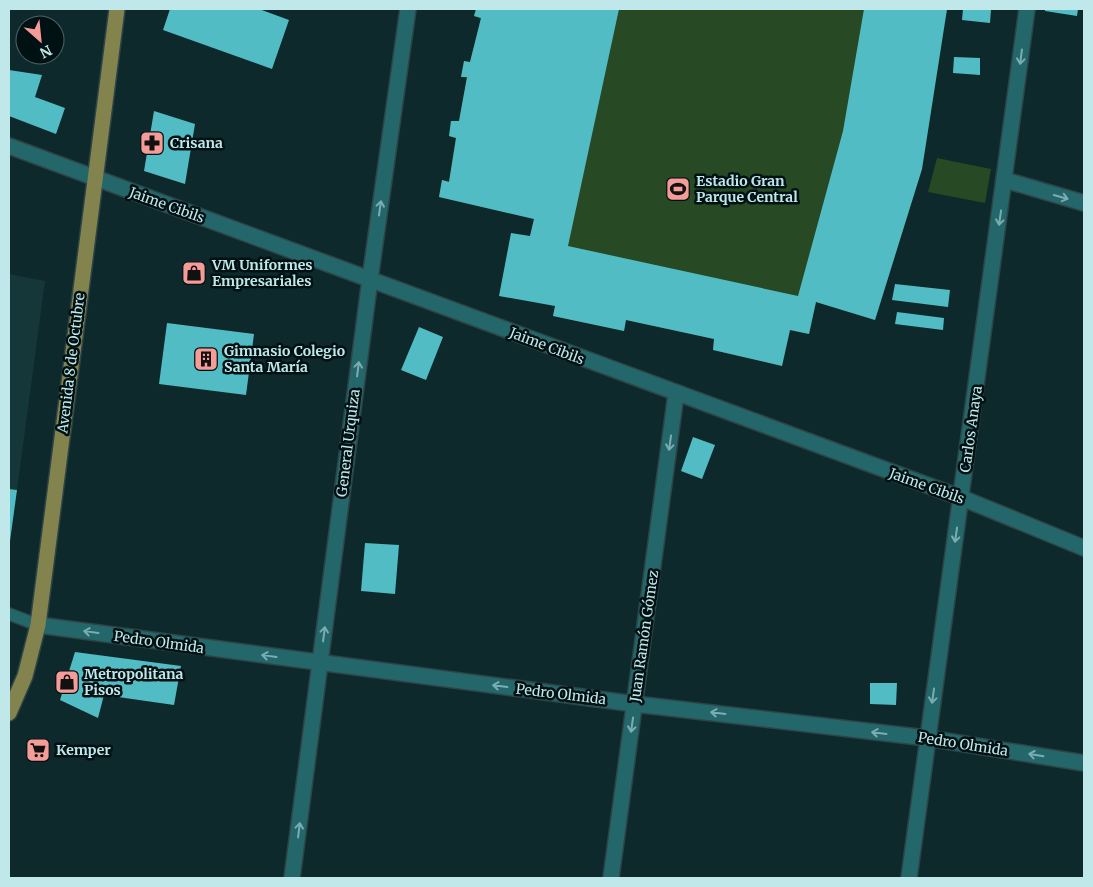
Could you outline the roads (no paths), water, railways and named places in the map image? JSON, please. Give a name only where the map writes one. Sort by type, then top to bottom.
[{"type":"main road","name":"Avenida 8 de Octubre","points":[[9,713],[25,676],[38,625],[117,9]]},
{"type":"street","name":"General Urquiza","points":[[292,878],[370,278],[408,9]]},
{"type":"street","name":"Carlos Anaya","points":[[909,878],[1027,9]]},
{"type":"street","name":"Jaime Cibils","points":[[9,146],[370,278],[676,394],[962,498],[1084,548]]},
{"type":"street","points":[[1005,180],[1084,203]]},
{"type":"street","name":"Juan Ramón Gómez","points":[[611,878],[676,394]]},
{"type":"street","name":"Pedro Olmida","points":[[38,625],[635,704],[927,738],[1084,763]]},
{"type":"lane","points":[[9,614],[38,625]]},
{"type":"place","name":"Crisana","points":[[152,143]]},
{"type":"place","name":"Estadio Gran Parque Central","points":[[678,189]]},
{"type":"place","name":"VM Uniformes Empresariales","points":[[194,273]]},
{"type":"place","name":"Gimnasio Colegio Santa María","points":[[206,359]]},
{"type":"place","name":"Metropolitana Pisos","points":[[67,682]]},
{"type":"place","name":"Kemper","points":[[38,750]]}]
